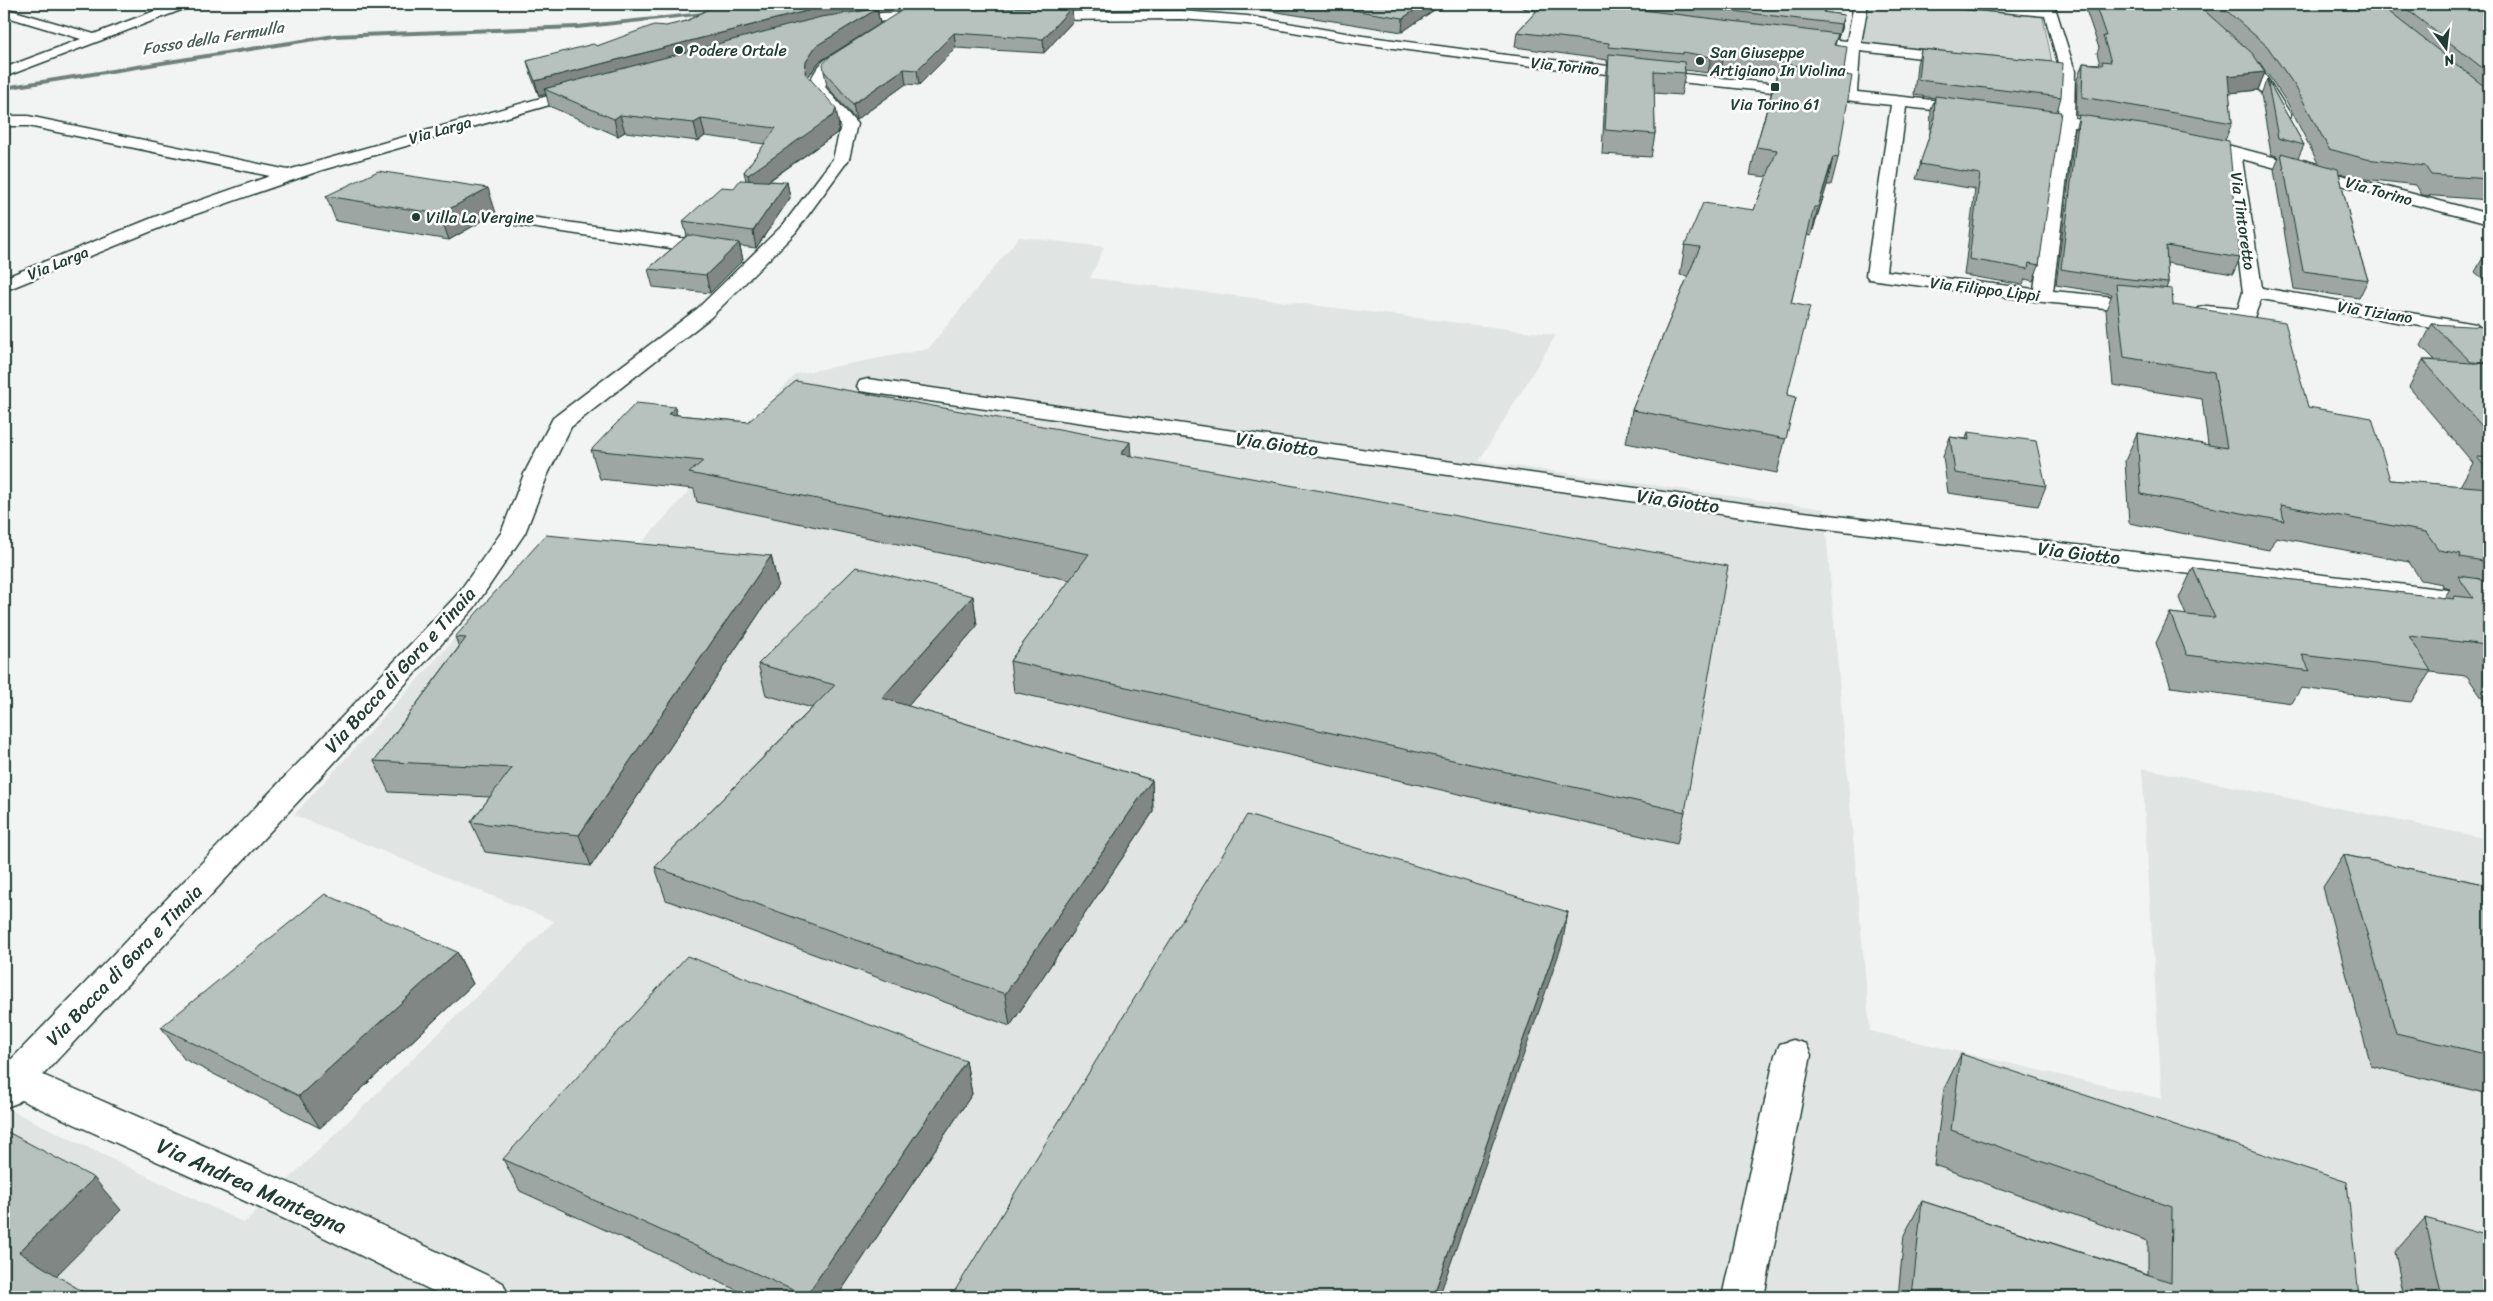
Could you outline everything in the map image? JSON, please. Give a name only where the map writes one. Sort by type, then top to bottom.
[{"type":"street","points":[[4,73],[184,4]]},
{"type":"street","points":[[1526,4],[1589,14]]},
{"type":"street","points":[[1849,95],[1853,46],[1860,4]]},
{"type":"street","points":[[1958,4],[2049,8],[2068,71],[2066,121],[2043,296]]},
{"type":"street","points":[[2184,4],[2253,67],[2267,86],[2290,130]]},
{"type":"street","points":[[4,12],[94,38]]},
{"type":"street","name":"Via Torino","points":[[1021,16],[1253,14],[1363,40],[1506,60],[1899,100],[1988,111]]},
{"type":"street","points":[[827,27],[882,15],[942,16]]},
{"type":"street","name":"Via Bocca di Gora e Tinaia","points":[[9,1086],[321,758],[465,602],[513,533],[536,474],[561,423],[704,313],[745,254],[789,229],[842,159],[848,124],[817,88],[817,78],[825,67],[882,15]]},
{"type":"street","points":[[1784,38],[1970,60]]},
{"type":"street","points":[[2009,64],[2068,71]]},
{"type":"street","name":"Via Larga","points":[[4,285],[173,216],[290,176],[510,110],[595,88]]},
{"type":"street","name":"Via Filippo Lippi","points":[[1899,100],[1876,275],[2043,296],[2169,308]]},
{"type":"street","points":[[2007,114],[2131,130]]},
{"type":"street","points":[[4,121],[28,121],[290,176]]},
{"type":"street","name":"Via Torino","points":[[2178,138],[2312,172],[2429,205],[2489,219]]},
{"type":"street","name":"Via Tintoretto","points":[[2233,151],[2253,292]]},
{"type":"street","points":[[2303,156],[2312,172]]},
{"type":"street","points":[[516,220],[745,254]]},
{"type":"street","points":[[2188,310],[2246,316],[2253,292]]},
{"type":"street","name":"Via Tiziano","points":[[2253,292],[2469,328],[2489,349]]},
{"type":"street","name":"Via Giotto","points":[[868,386],[1804,519],[2489,603]]},
{"type":"street","points":[[1743,1297],[1793,1055]]},
{"type":"street","name":"Via Andrea Mantegna","points":[[9,1086],[325,1218],[488,1297]]},
{"type":"shaded area","points":[[1867,4],[1938,4],[2042,13],[2052,62],[1862,43]]},
{"type":"shaded area","points":[[1019,237],[1104,247],[1090,278],[1556,335],[1479,461],[1824,509],[1870,1031],[2162,1099],[2142,768],[2489,839],[2489,1297],[4,1297],[4,1107],[244,1223],[554,921],[294,815],[535,551],[638,547],[796,374],[928,349]]},
{"type":"building","points":[[717,4],[843,4],[814,9],[535,81],[527,61],[593,44],[597,46],[654,25],[666,26],[687,21]]},
{"type":"building","points":[[1314,4],[1424,4],[1403,18]]},
{"type":"building","points":[[1543,4],[1593,4],[1838,34],[1834,45],[1847,47],[1844,70],[1781,64],[1783,57],[1725,50],[1711,57],[1683,52],[1683,54],[1609,47],[1609,43],[1517,32]]},
{"type":"building","points":[[1674,4],[1803,4],[1825,6],[1823,12],[1844,15],[1841,24]]},
{"type":"building","points":[[2095,4],[2197,4],[2253,54],[2265,72],[2228,76],[2232,123],[2082,97],[2083,63],[2103,65],[2102,61],[2111,62],[2103,36],[2106,36]]},
{"type":"building","points":[[2219,4],[2379,4],[2489,90],[2489,179],[2431,175],[2425,166],[2366,159],[2329,149],[2295,86],[2267,46]]},
{"type":"building","points":[[2400,4],[2489,4],[2489,73]]},
{"type":"building","points":[[1072,7],[1043,39],[954,33],[917,70],[904,69],[853,104],[824,71],[823,64],[829,57],[904,9]]},
{"type":"building","points":[[877,9],[816,46],[806,61],[805,73],[836,108],[834,115],[748,175],[744,172],[776,128],[701,119],[694,123],[620,115],[614,119],[544,89],[821,17]]},
{"type":"building","points":[[1921,49],[2063,63],[2061,97],[1918,80]]},
{"type":"building","points":[[1609,54],[1684,62],[1685,73],[1654,71],[1655,134],[1605,130]]},
{"type":"building","points":[[1779,68],[1852,76],[1838,158],[1833,157],[1818,207],[1814,207],[1791,303],[1810,307],[1787,395],[1796,397],[1786,439],[1632,410],[1700,247],[1685,245],[1703,203],[1754,210],[1777,150],[1756,147]]},
{"type":"building","points":[[2267,79],[2304,145],[2278,138]]},
{"type":"building","points":[[1935,96],[2061,112],[2039,265],[2029,263],[2028,269],[1969,259],[1980,174],[1920,164],[1934,121]]},
{"type":"building","points":[[2079,115],[2155,126],[2229,141],[2240,258],[2166,246],[2168,283],[2110,277],[2061,269]]},
{"type":"building","points":[[2281,153],[2338,169],[2354,236],[2368,280],[2303,271]]},
{"type":"building","points":[[378,171],[488,188],[440,214],[326,196]]},
{"type":"building","points":[[740,180],[787,182],[753,231],[683,221],[721,187],[734,188]]},
{"type":"building","points":[[688,235],[739,243],[706,275],[648,269]]},
{"type":"building","points":[[2116,284],[2172,289],[2173,305],[2285,322],[2308,407],[2372,418],[2390,480],[2489,488],[2489,562],[2460,557],[2461,554],[2439,550],[2426,532],[2281,505],[2284,521],[2141,494],[2137,433],[2227,448],[2214,372],[2124,357]]},
{"type":"building","points":[[2432,324],[2488,327],[2489,363],[2471,362]]},
{"type":"building","points":[[2423,360],[2489,364],[2489,434]]},
{"type":"building","points":[[796,381],[1130,442],[1121,454],[1728,566],[1685,812],[1010,661],[1089,554],[689,473],[703,461],[591,450],[636,403],[675,407],[668,414],[748,422]]},
{"type":"building","points":[[1968,432],[2036,441],[2046,486],[1955,473],[1950,437],[1969,440]]},
{"type":"building","points":[[2477,457],[2489,458],[2489,472]]},
{"type":"building","points":[[546,535],[771,556],[579,835],[471,822],[512,768],[374,761],[466,638],[455,637]]},
{"type":"building","points":[[856,567],[973,596],[882,698],[1152,780],[1005,994],[655,867],[835,685],[758,664]]},
{"type":"building","points":[[2193,568],[2454,599],[2455,596],[2473,598],[2458,576],[2489,580],[2489,647],[2487,645],[2409,636],[2431,671],[2302,655],[2310,671],[2187,655],[2170,613],[2215,618]]},
{"type":"building","points":[[1247,815],[1568,912],[1433,1297],[951,1297]]},
{"type":"building","points":[[2344,855],[2489,885],[2489,1055],[2396,1033]]},
{"type":"building","points":[[325,894],[457,952],[299,1096],[161,1027]]},
{"type":"building","points":[[687,956],[966,1061],[806,1296],[503,1159]]},
{"type":"building","points":[[1961,1054],[2347,1182],[2359,1297],[1912,1297],[1922,1201],[2171,1282],[2172,1207],[1951,1130]]},
{"type":"building","points":[[4,1130],[94,1178],[19,1252],[91,1297],[4,1297]]},
{"type":"building","points":[[2425,1218],[2489,1236],[2489,1297],[2442,1297]]},
{"type":"waterway","name":"Fosso della Fermulla","points":[[4,88],[334,36],[577,27],[713,13]]},
{"type":"place","name":"Podere Ortale","points":[[679,50]]},
{"type":"place","name":"San Giuseppe Artigiano In Violina","points":[[1700,61]]},
{"type":"place","name":"Via Torino 61","points":[[1775,87]]},
{"type":"place","name":"Villa La Vergine","points":[[416,217]]}]
